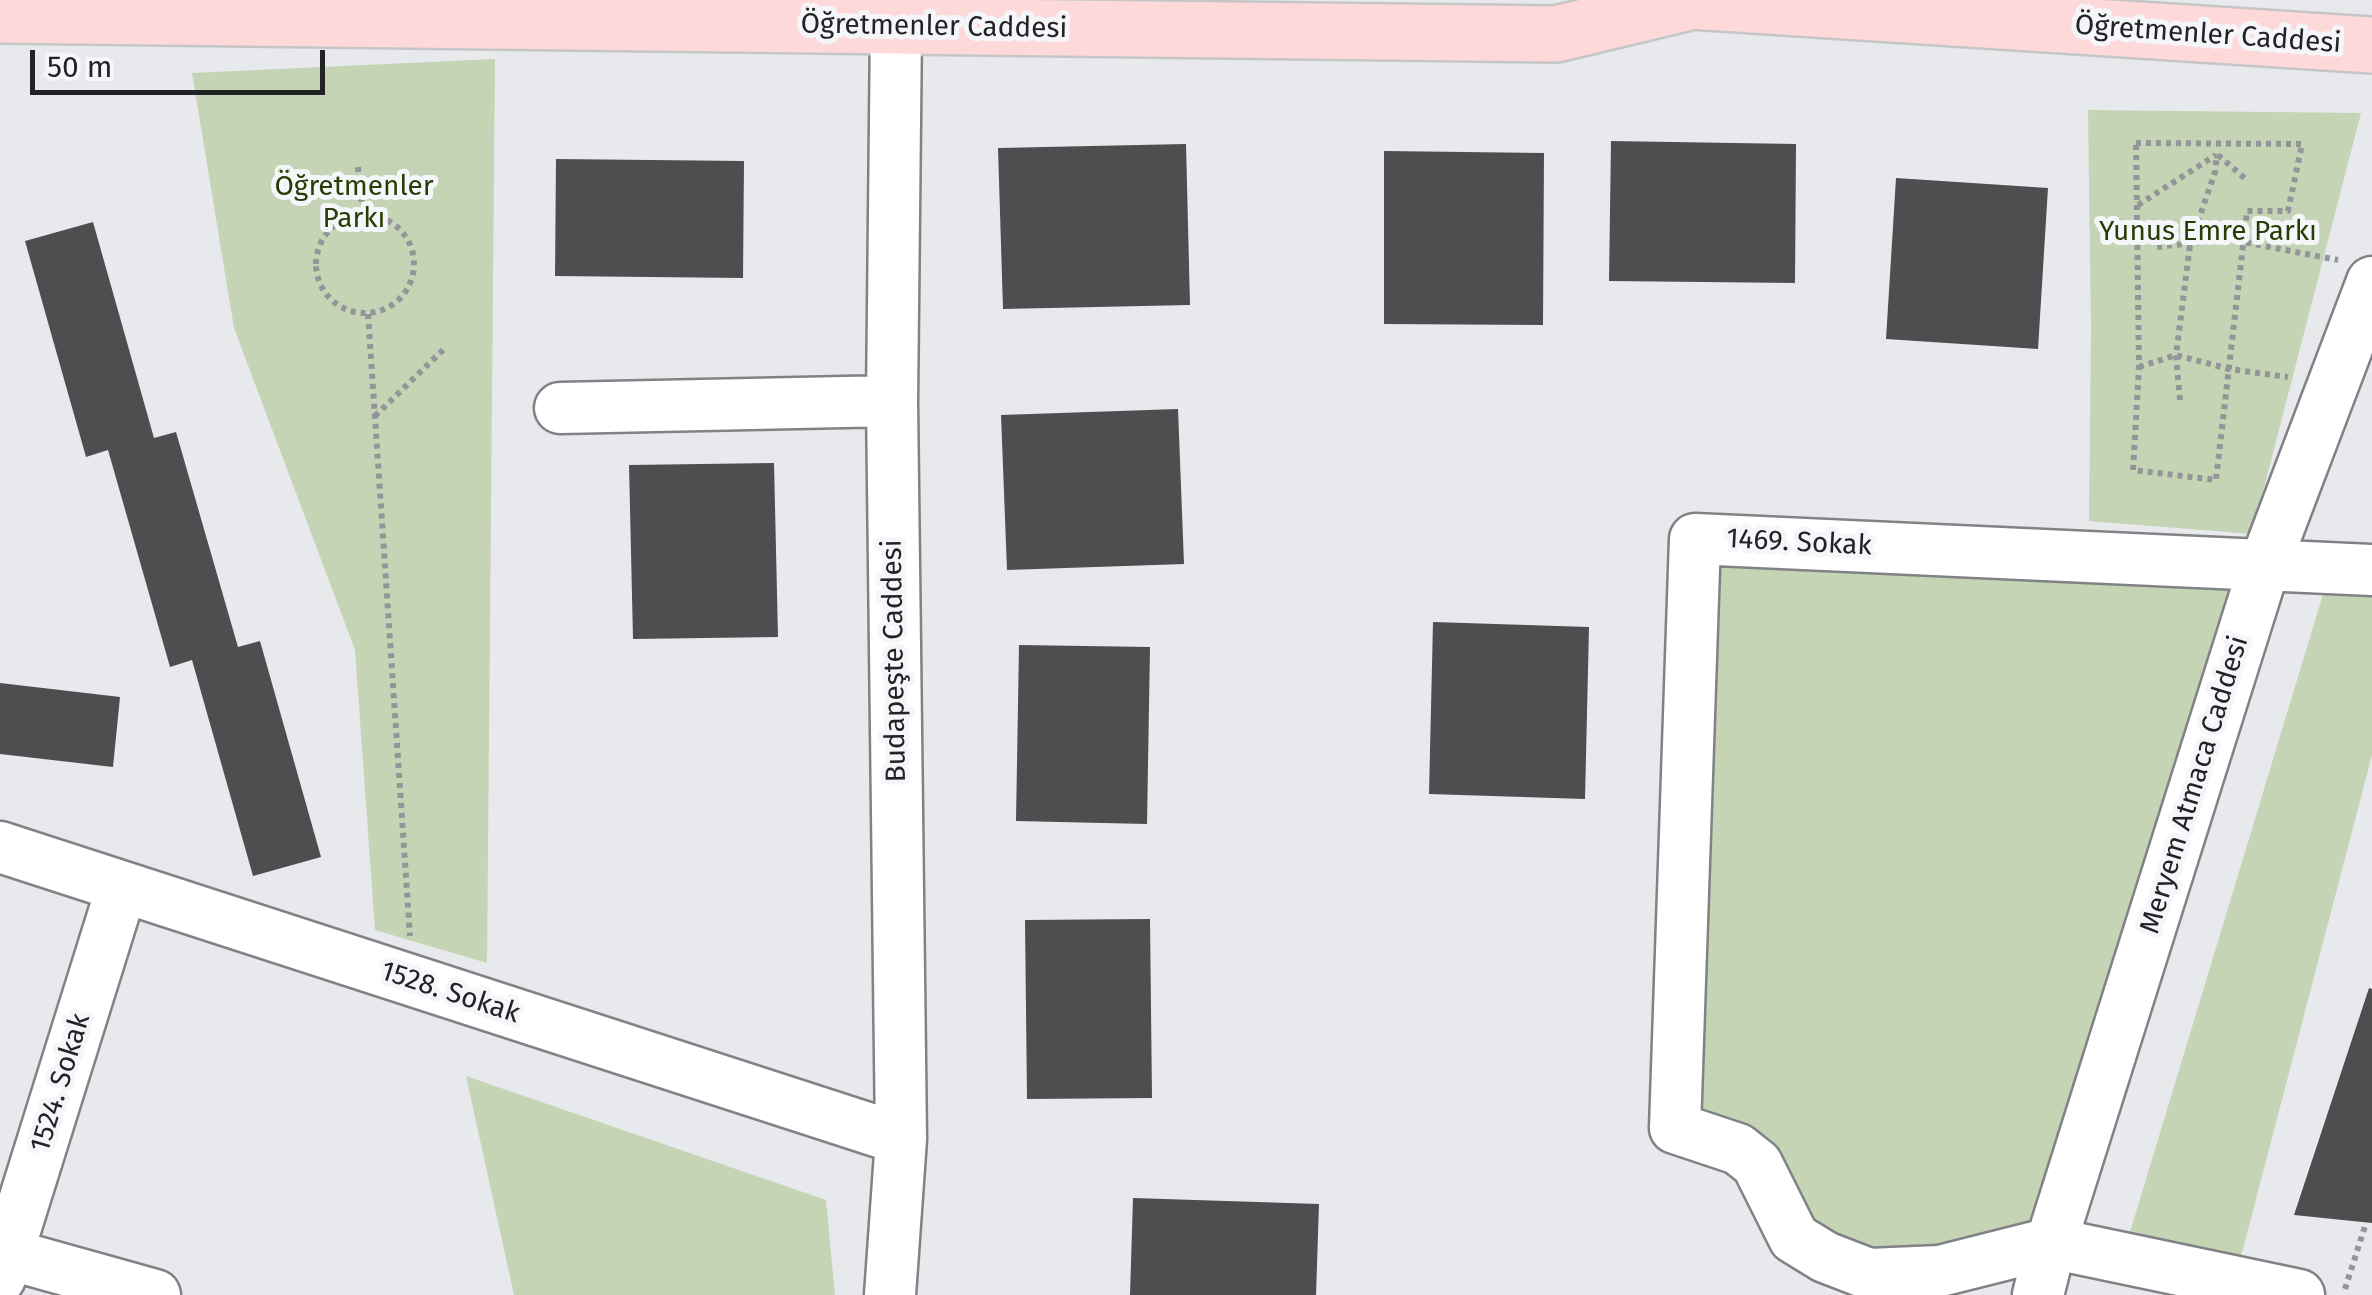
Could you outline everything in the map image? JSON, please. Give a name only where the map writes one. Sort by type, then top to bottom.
[{"type":"main road","name":"Öğretmenler Caddesi","points":[[0,15],[896,13],[1556,34],[1682,1],[2372,46]]},
{"type":"street","name":"Budapeşte Caddesi","points":[[890,1295],[901,1140],[892,400],[896,13]]},
{"type":"street","name":"Meryem Atmaca Caddesi","points":[[2038,1295],[2050,1243],[2265,564],[2362,272]]},
{"type":"street","points":[[560,408],[892,400]]},
{"type":"street","name":"1469. Sokak","points":[[2050,1243],[1940,1271],[1870,1274],[1825,1258],[1794,1238],[1757,1164],[1738,1149],[1674,1128],[1695,539],[2372,570]]},
{"type":"street","name":"1528. Sokak","points":[[0,848],[901,1140]]},
{"type":"street","name":"1524. Sokak","points":[[4,1266],[122,887]]},
{"type":"street","points":[[2050,1243],[2299,1295]]},
{"type":"street","points":[[4,1266],[155,1295]]},
{"type":"path","points":[[2136,142],[2302,144],[2288,212],[2247,211],[2243,242],[2216,480],[2133,470],[2139,367],[2136,142]]},
{"type":"path","points":[[2217,154],[2248,182]]},
{"type":"path","points":[[2137,206],[2217,154]]},
{"type":"path","points":[[2180,400],[2176,355],[2190,245],[2215,172],[2217,154]]},
{"type":"path","points":[[358,167],[363,215]]},
{"type":"path","points":[[363,215],[382,218],[398,228],[410,244],[414,262],[412,281],[402,298],[386,309],[368,314],[349,311],[332,301],[321,286],[316,267],[319,248],[329,232],[344,220],[363,215]]},
{"type":"path","points":[[2157,247],[2227,239],[2362,272]]},
{"type":"path","points":[[368,314],[413,981]]},
{"type":"path","points":[[374,417],[446,347]]},
{"type":"path","points":[[2139,367],[2176,355],[2253,372]]},
{"type":"path","points":[[2343,1295],[2366,1223]]},
{"type":"green space","name":"Öğretmenler Parkı","points":[[495,59],[487,963],[375,930],[355,650],[234,328],[192,73]]},
{"type":"green space","name":"Yunus Emre Parkı","points":[[2088,110],[2361,113],[2252,534],[2089,521]]},
{"type":"green space","points":[[1708,556],[2246,579],[2036,1232],[1870,1259],[1804,1224],[1689,1116]]},
{"type":"green space","points":[[2327,581],[2372,587],[2372,755],[2238,1268],[2130,1232]]},
{"type":"green space","points":[[466,1076],[826,1200],[835,1295],[514,1295]]},
{"type":"building","points":[[1611,141],[1796,144],[1795,283],[1609,281]]},
{"type":"building","points":[[1186,144],[1190,305],[1003,309],[998,148]]},
{"type":"building","points":[[1384,151],[1544,153],[1543,325],[1384,324]]},
{"type":"building","points":[[556,159],[744,161],[743,278],[555,276]]},
{"type":"building","points":[[1896,178],[2048,188],[2038,349],[1886,339]]},
{"type":"building","points":[[93,222],[154,438],[176,432],[238,647],[260,641],[321,857],[253,876],[192,660],[170,667],[108,450],[86,457],[25,241]]},
{"type":"building","points":[[1178,409],[1184,564],[1007,570],[1001,415]]},
{"type":"building","points":[[774,463],[778,637],[633,639],[629,465]]},
{"type":"building","points":[[1433,622],[1589,627],[1585,799],[1429,794]]},
{"type":"building","points":[[1019,645],[1150,647],[1147,824],[1016,821]]},
{"type":"building","points":[[0,683],[120,697],[113,767],[0,754]]},
{"type":"building","points":[[1150,919],[1152,1098],[1027,1099],[1025,920]]},
{"type":"building","points":[[2369,988],[2372,1223],[2294,1215]]},
{"type":"building","points":[[1133,1198],[1319,1204],[1316,1295],[1130,1295]]}]
